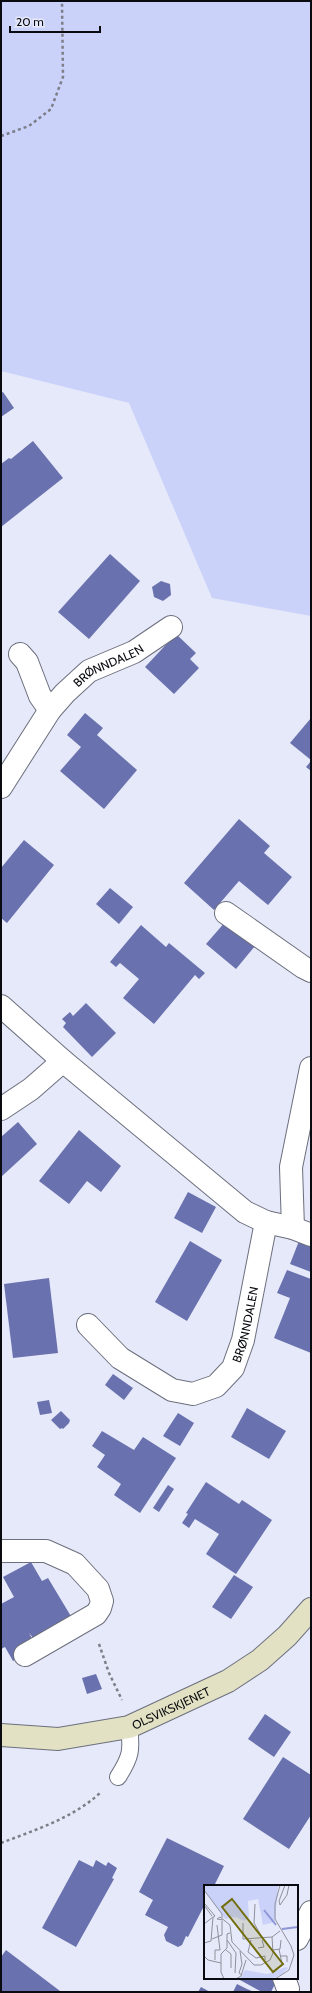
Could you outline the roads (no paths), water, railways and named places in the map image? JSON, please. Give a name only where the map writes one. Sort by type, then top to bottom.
[{"type":"main road","name":"OLSVIKSKJENET","points":[[1,1735],[58,1739],[129,1727],[228,1681],[260,1660],[282,1641],[311,1608]]},
{"type":"street","name":"BRØNNDALEN","points":[[1,787],[50,710],[65,693],[89,671],[134,652],[171,627]]},
{"type":"street","points":[[20,654],[27,662],[40,696],[50,710]]},
{"type":"street","points":[[226,913],[303,967],[311,971]]},
{"type":"street","points":[[1,1006],[63,1061],[245,1212],[266,1222],[302,1232],[291,1167],[311,1068]]},
{"type":"street","points":[[1,1109],[31,1089],[63,1061]]},
{"type":"street","name":"BRØNNDALEN","points":[[88,1325],[120,1358],[172,1390],[192,1394],[216,1386],[233,1368],[243,1340],[266,1222]]},
{"type":"street","points":[[1,1551],[46,1551],[75,1564],[98,1589],[102,1601],[96,1614],[25,1656]]},
{"type":"street","points":[[298,1937],[311,1912]]},
{"type":"lane","points":[[118,1777],[129,1760],[131,1743],[129,1727]]}]
